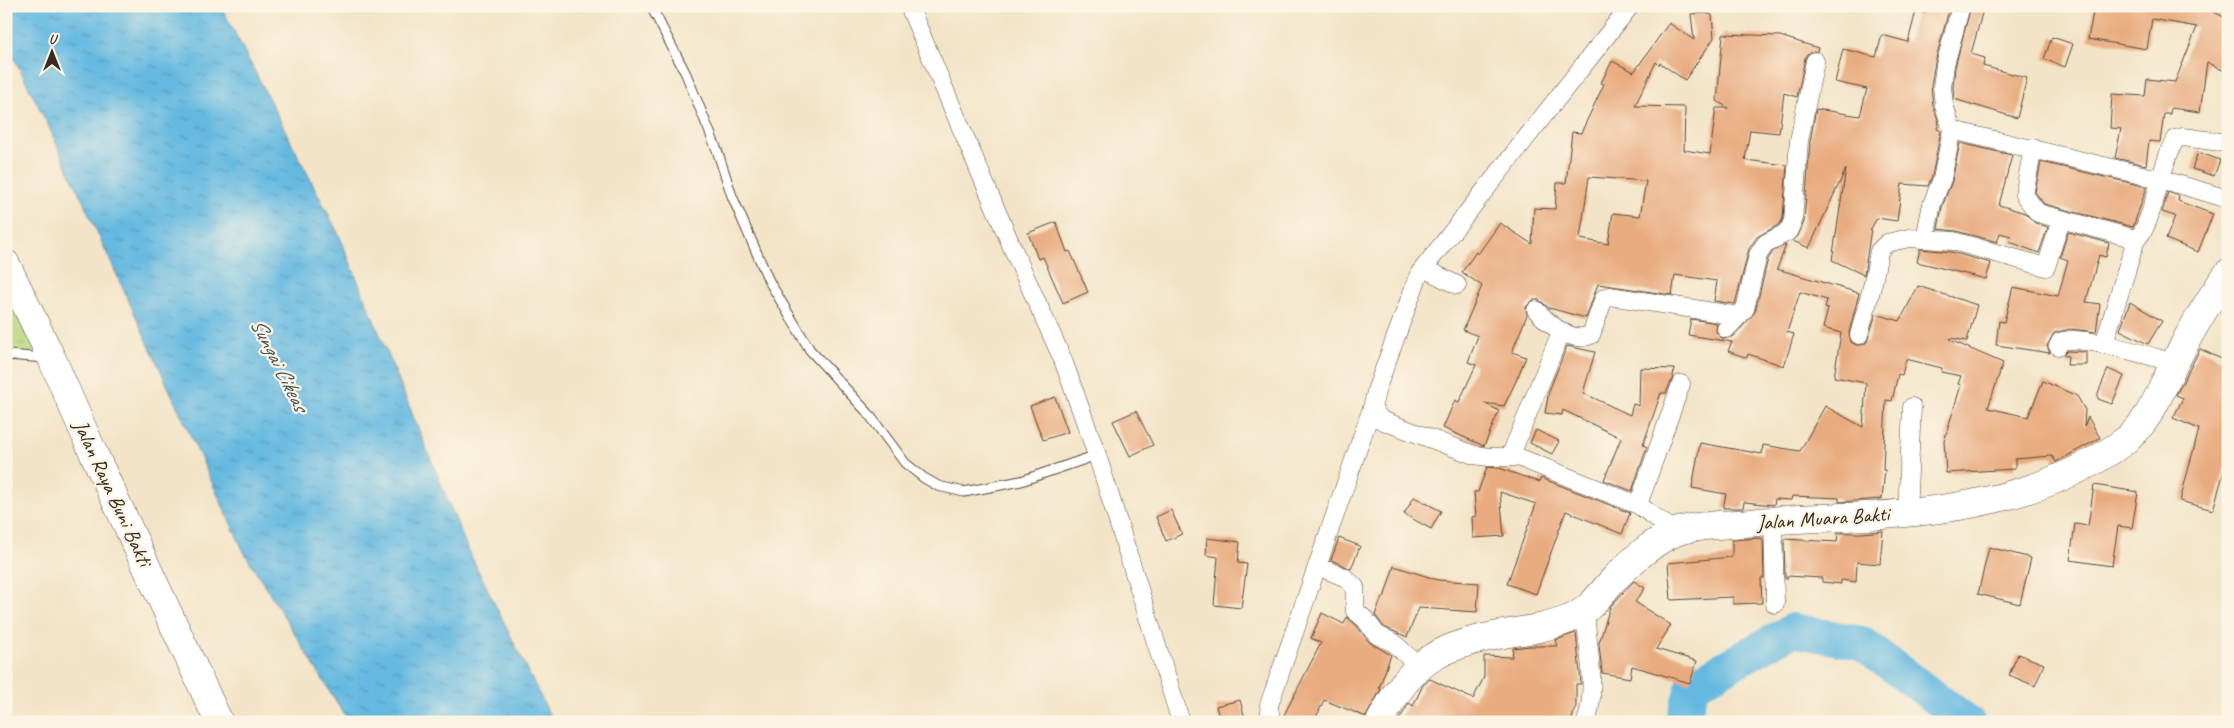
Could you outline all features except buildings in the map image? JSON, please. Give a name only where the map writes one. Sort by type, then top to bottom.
[{"type":"main road","name":"Jalan Raya Buni Bakti","points":[[6,264],[220,722]]},
{"type":"main road","name":"Jalan Muara Bakti","points":[[1380,722],[1399,689],[1418,666],[1439,652],[1473,640],[1543,627],[1569,620],[1585,611],[1616,577],[1654,544],[1677,531],[1773,520],[1907,513],[1989,500],[2020,493],[2050,482],[2095,460],[2123,443],[2147,418],[2175,363],[2228,273]]},
{"type":"street","points":[[910,6],[1012,247],[1063,360],[1097,455],[1182,722]]},
{"type":"street","points":[[1271,722],[1269,705],[1372,408],[1377,388],[1419,274],[1630,6]]},
{"type":"street","points":[[1925,238],[1932,204],[1942,179],[1952,130],[1944,105],[1943,75],[1961,6]]},
{"type":"street","points":[[1726,329],[1746,309],[1758,256],[1766,243],[1788,232],[1793,222],[1799,141],[1815,61]]},
{"type":"street","points":[[1952,130],[2033,148],[2228,199]]},
{"type":"street","points":[[2104,344],[2136,239],[2140,236],[2148,218],[2171,147],[2176,139],[2183,136],[2228,143]]},
{"type":"street","points":[[2033,148],[2024,195],[2038,214],[2136,239]]},
{"type":"street","points":[[1859,335],[1874,283],[1879,251],[1887,243],[1909,238],[1953,241],[2046,267],[2061,220]]},
{"type":"street","points":[[1423,270],[1427,270],[1457,284]]},
{"type":"street","points":[[1536,310],[1561,332],[1586,337],[1590,334],[1604,298],[1610,296],[1739,316]]},
{"type":"street","points":[[1510,458],[1561,332]]},
{"type":"street","points":[[2058,346],[2060,342],[2070,339],[2104,344],[2175,363]]},
{"type":"street","points":[[1638,505],[1681,384]]},
{"type":"street","points":[[1907,513],[1912,406]]},
{"type":"street","points":[[1372,408],[1381,420],[1474,455],[1489,458],[1518,458],[1638,505],[1652,514],[1662,524],[1677,531]]},
{"type":"street","points":[[1773,520],[1774,604]]},
{"type":"street","points":[[1317,566],[1344,577],[1355,587],[1355,611],[1365,619],[1377,635],[1394,643],[1418,666]]},
{"type":"street","points":[[1585,611],[1586,633],[1590,651],[1589,709],[1586,722]]},
{"type":"lane","points":[[651,6],[690,83],[717,150],[732,196],[769,281],[810,350],[862,407],[905,463],[938,486],[964,492],[1021,481],[1097,455]]},
{"type":"lane","points":[[6,355],[52,359]]},
{"type":"green space","points":[[6,261],[52,359],[6,355]]},
{"type":"water","name":"Sungai Cikeas","points":[[6,6],[221,6],[339,235],[468,550],[553,722],[349,722],[244,552],[48,125],[6,42]]},
{"type":"waterway","points":[[1682,722],[1693,685],[1793,630],[1861,643],[1968,722]]}]
